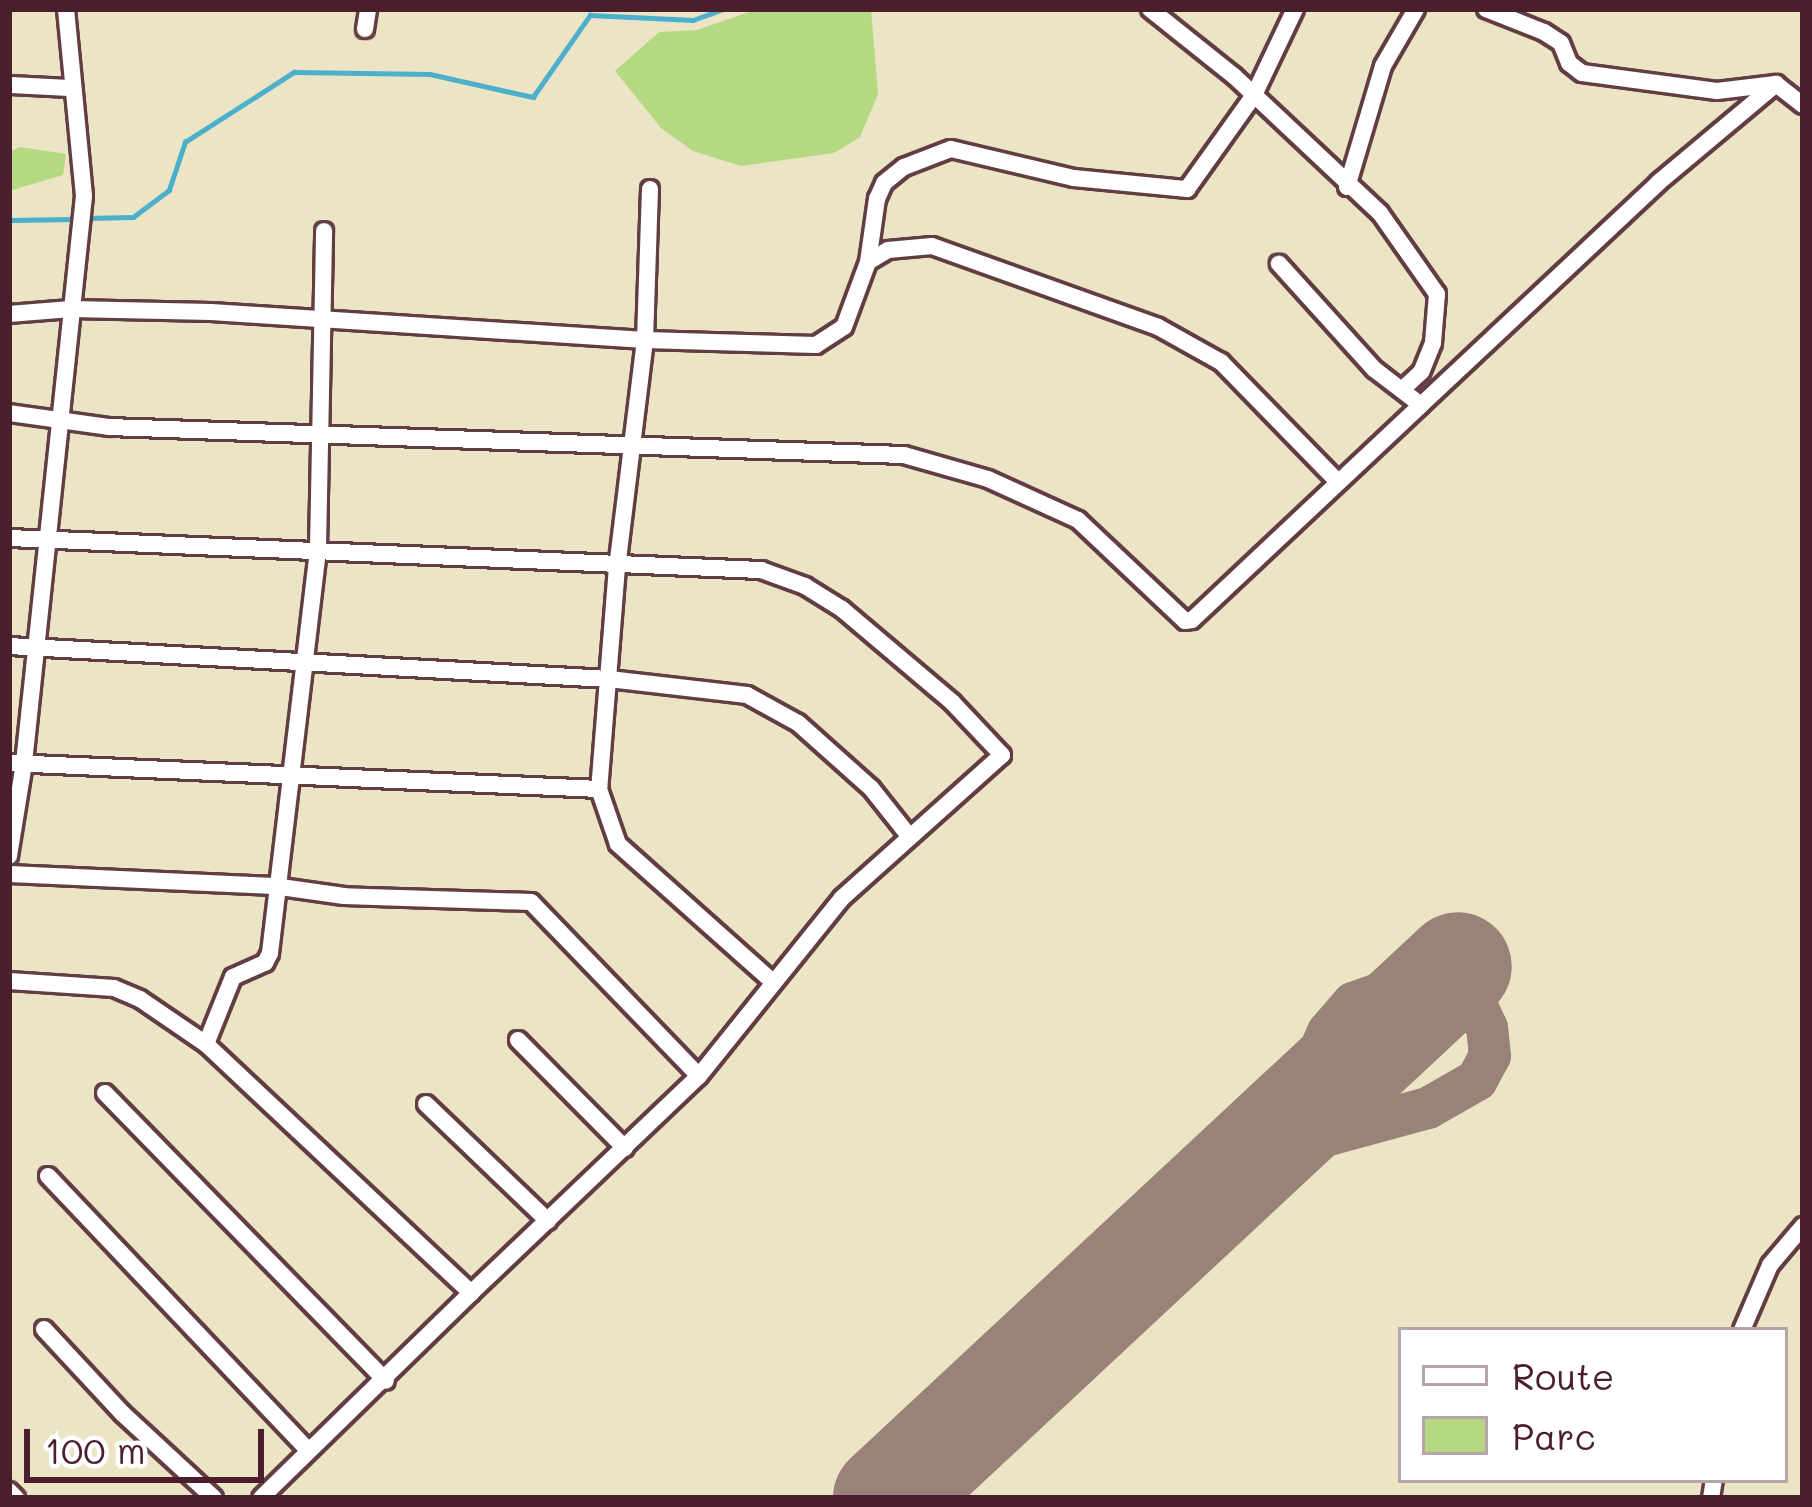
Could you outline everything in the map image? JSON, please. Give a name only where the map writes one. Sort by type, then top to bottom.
[{"type":"street","points":[[9,856],[84,196],[66,9]]},
{"type":"street","points":[[365,28],[368,9]]},
{"type":"street","points":[[1150,9],[1254,95],[1347,188],[1381,213],[1437,294],[1433,343],[1420,372],[1402,390]]},
{"type":"street","points":[[9,314],[71,309],[326,318],[645,340],[816,345],[844,328],[868,262],[872,219],[884,183],[928,155],[951,149],[996,163],[1176,192],[1196,181],[1254,95],[1295,9]]},
{"type":"street","points":[[1347,188],[1383,66],[1416,9]]},
{"type":"street","points":[[1486,9],[1544,32],[1561,44],[1569,63],[1582,74],[1717,92],[1776,84],[1803,105]]},
{"type":"street","points":[[9,413],[109,427],[904,455],[1033,495],[1078,520],[1185,621],[1192,620],[1336,480],[1659,182],[1776,84]]},
{"type":"street","points":[[9,85],[70,88]]},
{"type":"street","points":[[650,189],[645,340],[617,567],[599,789],[618,844],[772,981]]},
{"type":"street","points":[[206,1044],[233,977],[265,963],[270,953],[274,886],[318,549],[326,318],[324,231]]},
{"type":"street","points":[[868,262],[910,244],[932,246],[1158,327],[1232,372],[1280,429],[1336,480]]},
{"type":"street","points":[[1279,263],[1374,369],[1421,405]]},
{"type":"street","points":[[9,538],[761,570],[805,586],[892,649],[1002,755],[842,898],[699,1076],[262,1498]]},
{"type":"street","points":[[9,646],[609,679],[747,695],[773,706],[871,788],[909,836]]},
{"type":"street","points":[[16,763],[599,789]]},
{"type":"street","points":[[9,874],[274,886],[344,896],[531,902],[699,1076]]},
{"type":"street","points":[[9,981],[114,988],[140,999],[206,1044],[471,1293]]},
{"type":"street","points":[[518,1040],[625,1148]]},
{"type":"street","points":[[105,1093],[386,1381]]},
{"type":"street","points":[[426,1104],[548,1221]]},
{"type":"street","points":[[48,1176],[308,1450]]},
{"type":"street","points":[[1743,1327],[1770,1265],[1803,1226]]},
{"type":"street","points":[[44,1328],[122,1413],[214,1498]]},
{"type":"street","points":[[9,1491],[16,1498]]},
{"type":"green space","points":[[758,9],[871,9],[878,94],[860,137],[834,153],[741,166],[693,151],[661,128],[615,71],[659,32],[697,30]]},
{"type":"green space","points":[[20,147],[66,154],[63,175],[9,191],[9,152]]},
{"type":"waterway","points":[[87,218],[133,217],[169,190],[185,142],[294,72],[430,74],[533,97],[590,15],[693,20],[723,9]]},
{"type":"waterway","points":[[9,220],[75,219]]},
{"type":"taxiway","points":[[1255,1155],[1428,1108],[1477,1080],[1490,1056],[1487,1028],[1458,966],[1353,1003],[1328,1032],[1317,1057],[1319,1095]]},
{"type":"runway","points":[[887,1498],[1458,966]]}]
